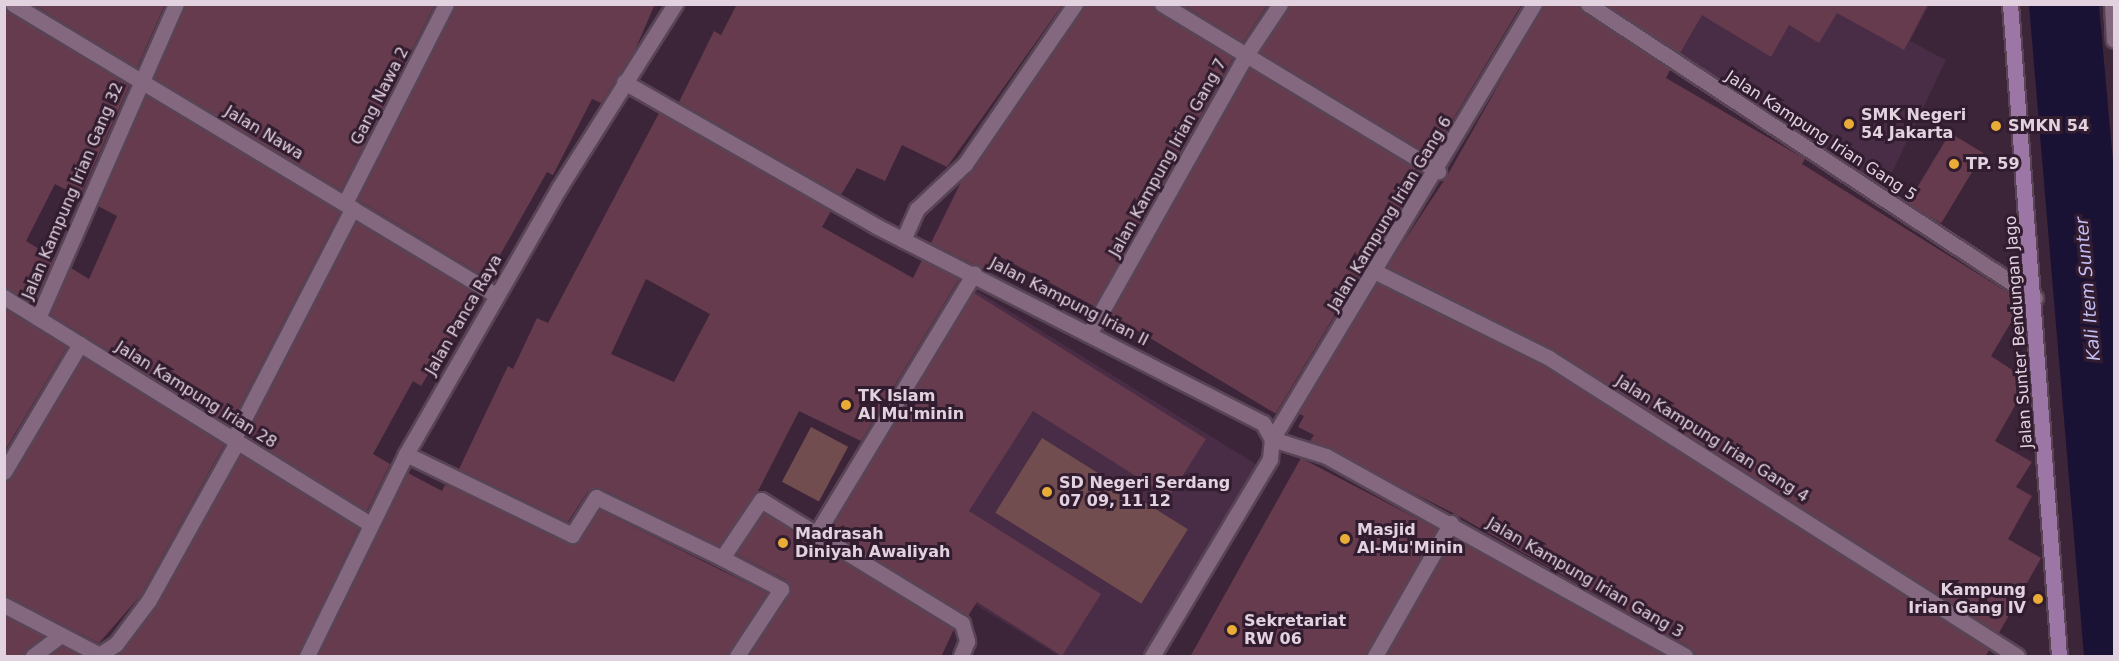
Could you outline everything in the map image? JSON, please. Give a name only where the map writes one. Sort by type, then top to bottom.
[{"type":"street","name":"Jalan Nawa","points":[[13,4],[141,79],[496,295]]},
{"type":"street","name":"Jalan Kampung Irian Gang 32","points":[[38,318],[141,79],[176,4]]},
{"type":"street","name":"Gang Nawa 2","points":[[101,656],[116,644],[148,600],[235,441],[446,4]]},
{"type":"street","name":"Jalan Panca Raya","points":[[306,657],[369,524],[406,454],[496,295],[624,82],[675,4]]},
{"type":"street","points":[[903,240],[917,209],[965,164],[1075,4]]},
{"type":"street","points":[[1162,4],[1438,171]]},
{"type":"street","name":"Jalan Kampung Irian Gang 7","points":[[1090,332],[1246,55],[1280,4]]},
{"type":"street","name":"Jalan Kampung Irian Gang 6","points":[[1272,439],[1438,171],[1534,4]]},
{"type":"street","name":"Jalan Kampung Irian Gang 5","points":[[1588,4],[2035,291]]},
{"type":"street","name":"Jalan Sunter Bendungan Jago","points":[[2010,4],[2035,291],[2059,657]]},
{"type":"street","points":[[2112,4],[2115,40]]},
{"type":"street","name":"Jalan Kampung Irian II","points":[[624,82],[903,240],[975,273],[1263,423],[1272,439]]},
{"type":"street","name":"Jalan Kampung Irian Gang 4","points":[[1376,272],[1549,358],[2017,657]]},
{"type":"street","points":[[815,536],[975,273]]},
{"type":"street","name":"Jalan Kampung Irian 28","points":[[4,297],[369,524]]},
{"type":"street","points":[[4,472],[80,344]]},
{"type":"street","points":[[1152,657],[1270,459],[1272,439]]},
{"type":"street","name":"Jalan Kampung Irian Gang 3","points":[[1272,439],[1326,456],[1451,523],[1685,657]]},
{"type":"street","points":[[406,454],[572,536],[596,497],[781,589],[737,657]]},
{"type":"street","points":[[722,558],[761,500],[815,536],[962,623],[967,641],[962,657]]},
{"type":"street","points":[[1375,657],[1451,523]]},
{"type":"street","points":[[4,605],[101,656]]},
{"type":"street","points":[[33,657],[61,634]]},
{"type":"shaded area","name":"SMK Negeri 54 Jakarta","points":[[1593,5],[1929,5],[1910,41],[1946,60],[1885,187]]},
{"type":"shaded area","name":"SD Negeri Serdang 07 09, 11 12","points":[[972,288],[1262,468],[1146,656],[1059,656],[833,517]]},
{"type":"shaded area","points":[[811,427],[848,447],[819,501],[782,482]]},
{"type":"shaded area","points":[[1042,438],[1188,529],[1141,604],[995,513]]},
{"type":"water","name":"Kali Item Sunter","points":[[2029,5],[2099,5],[2114,173],[2114,656],[2084,656]]},
{"type":"building","points":[[33,4],[165,4],[137,68]]},
{"type":"building","points":[[186,4],[435,4],[341,190],[154,78]]},
{"type":"building","points":[[456,4],[655,4],[635,50],[601,103],[592,99],[553,175],[547,172],[487,278],[358,200]]},
{"type":"building","points":[[737,4],[1063,4],[947,167],[902,145],[885,181],[857,168],[841,195],[679,102],[714,31],[721,35]]},
{"type":"building","points":[[1085,4],[1152,4],[1233,58],[1094,306],[995,254],[985,270],[931,243],[962,180]]},
{"type":"building","points":[[1182,4],[1268,4],[1243,42]]},
{"type":"building","points":[[1290,4],[1522,4],[1431,156],[1260,52]]},
{"type":"building","points":[[1544,4],[1578,4],[1670,70],[1666,78],[1805,159],[1802,164],[2023,302],[1991,356],[2029,381],[1995,441],[2032,462],[2016,487],[2032,496],[2008,539],[2041,558],[1999,633],[1554,350],[1387,267],[1447,176]]},
{"type":"building","points":[[1606,4],[1928,4],[1904,50],[1837,13],[1819,43],[1789,25],[1771,57],[1702,15],[1680,53]]},
{"type":"building","points":[[4,9],[129,86],[80,197],[55,184],[26,241],[54,258],[34,304],[4,287]]},
{"type":"building","points":[[1250,68],[1421,171],[1276,414],[1104,311]]},
{"type":"building","points":[[146,96],[340,212],[230,425],[50,314],[71,268],[89,279],[117,216],[98,206]]},
{"type":"building","points":[[659,113],[831,211],[822,227],[913,278],[922,260],[959,279],[861,441],[799,411],[758,491],[719,546],[600,488],[588,491],[568,522],[459,469],[508,366],[513,369],[537,318],[548,323]],"holes":[[[646,279],[710,314],[674,382],[611,354]]]},
{"type":"building","points":[[1950,133],[1983,153],[1941,223],[1908,203]]},
{"type":"building","points":[[357,222],[477,295],[421,386],[413,381],[373,454],[390,464],[367,511],[246,436]]},
{"type":"building","points":[[1377,283],[1544,366],[1989,650],[1985,657],[1695,657],[1690,647],[1455,514],[1310,441],[1314,435],[1298,427],[1304,416],[1299,414]]},
{"type":"building","points":[[974,293],[1206,439],[1169,497],[1033,411],[969,511],[1101,594],[1062,656],[977,602],[968,616],[830,531]]},
{"type":"building","points":[[4,309],[67,347],[4,452]]},
{"type":"building","points":[[83,358],[224,445],[141,595],[99,643],[4,595],[4,482]]},
{"type":"building","points":[[241,455],[359,528],[297,657],[115,657],[157,605]]},
{"type":"building","points":[[1301,458],[1437,529],[1365,657],[1190,657]]},
{"type":"building","points":[[408,473],[442,491],[445,485],[451,487],[572,545],[600,510],[767,593],[727,657],[318,657]]},
{"type":"building","points":[[764,513],[954,629],[941,657],[748,657],[791,590],[786,580],[736,554]]},
{"type":"building","points":[[1454,538],[1666,657],[1386,657]]},
{"type":"building","points":[[4,616],[43,636],[23,657],[4,657]]},
{"type":"building","points":[[62,646],[82,657],[49,657]]},
{"type":"place","name":"SMK Negeri 54 Jakarta","points":[[1849,124]]},
{"type":"place","name":"SMKN 54","points":[[1996,126]]},
{"type":"place","name":"TP. 59","points":[[1954,164]]},
{"type":"place","name":"TK Islam Al Mu'minin","points":[[846,405]]},
{"type":"place","name":"SD Negeri Serdang 07 09, 11 12","points":[[1047,492]]},
{"type":"place","name":"Masjid Al-Mu'Minin","points":[[1345,539]]},
{"type":"place","name":"Madrasah Diniyah Awaliyah","points":[[783,543]]},
{"type":"place","name":"Kampung Irian Gang IV","points":[[2038,599]]},
{"type":"place","name":"Sekretariat RW 06","points":[[1232,630]]}]
